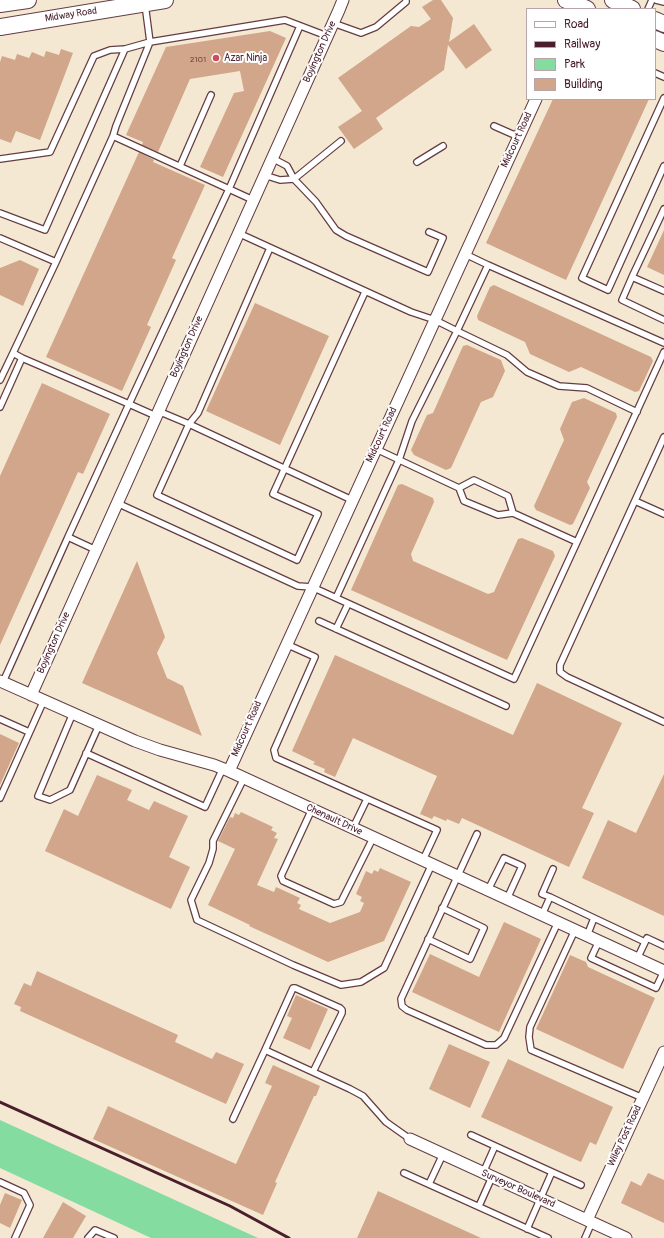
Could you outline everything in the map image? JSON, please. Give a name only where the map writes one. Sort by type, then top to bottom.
[{"type":"main road","points":[[0,4],[28,0]]},
{"type":"main road","name":"Midway Road","points":[[0,27],[144,2],[165,0]]},
{"type":"street","name":"Boyington Drive","points":[[31,695],[343,0]]},
{"type":"street","name":"Midcourt Road","points":[[226,770],[286,644],[536,100]]},
{"type":"street","name":"Chenault Drive","points":[[2,682],[135,741],[226,770],[664,971]]},
{"type":"street","name":"Wiley Post Road","points":[[589,1221],[664,1052]]},
{"type":"street","name":"Surveyor Boulevard","points":[[410,1140],[626,1238]]},
{"type":"lane","points":[[333,23],[361,33],[376,27],[406,2],[406,0]]},
{"type":"lane","points":[[656,0],[664,2]]},
{"type":"lane","points":[[0,380],[56,262],[113,136],[150,42],[144,2]]},
{"type":"lane","points":[[0,159],[50,152],[94,56],[110,50],[125,49],[150,42],[285,20],[327,36]]},
{"type":"lane","points":[[2,682],[228,189],[300,26]]},
{"type":"lane","points":[[0,213],[45,230],[125,49]]},
{"type":"lane","points":[[180,166],[211,95]]},
{"type":"lane","points":[[664,98],[582,278],[608,290],[664,166]]},
{"type":"lane","points":[[494,126],[519,137]]},
{"type":"lane","points":[[113,136],[253,200]]},
{"type":"lane","points":[[264,175],[280,180],[294,178],[341,141]]},
{"type":"lane","points":[[417,162],[443,146]]},
{"type":"lane","points":[[272,158],[287,166],[294,178],[316,202],[336,230],[346,236],[428,272],[443,238],[428,232]]},
{"type":"lane","points":[[664,209],[622,300],[664,320]]},
{"type":"lane","points":[[238,233],[411,312],[435,320],[457,330],[507,355],[527,372],[559,386],[587,388],[637,412]]},
{"type":"lane","points":[[0,238],[56,262]]},
{"type":"lane","points":[[270,248],[198,413],[189,424],[157,495],[297,560],[318,514],[274,494],[366,292]]},
{"type":"lane","points":[[465,254],[664,343]]},
{"type":"lane","points":[[336,598],[399,460],[412,422],[488,265]]},
{"type":"lane","points":[[632,277],[664,291]]},
{"type":"lane","points":[[117,503],[298,586],[312,587],[514,679],[664,352]]},
{"type":"lane","points":[[12,353],[129,404],[189,424],[352,500]]},
{"type":"lane","points":[[0,407],[22,358]]},
{"type":"lane","points":[[664,437],[560,665],[560,672],[567,678],[664,722]]},
{"type":"lane","points":[[376,449],[459,488],[464,501],[498,515],[513,513],[577,542]]},
{"type":"lane","points":[[459,488],[474,480],[508,496],[513,513]]},
{"type":"lane","points":[[635,501],[664,514]]},
{"type":"lane","points":[[68,537],[96,550]]},
{"type":"lane","points":[[336,629],[348,604]]},
{"type":"lane","points":[[319,621],[506,706]]},
{"type":"lane","points":[[244,778],[213,841],[213,849],[209,863],[192,900],[193,910],[197,920],[293,965],[341,985],[361,982],[384,968],[428,862],[437,830],[276,758],[274,750],[314,657],[286,644]]},
{"type":"lane","points":[[0,798],[44,700]]},
{"type":"lane","points":[[72,713],[38,796],[50,800],[70,790],[99,725]]},
{"type":"lane","points":[[0,719],[29,732]]},
{"type":"lane","points":[[86,753],[206,807],[226,770]]},
{"type":"lane","points":[[353,828],[367,799]]},
{"type":"lane","points":[[312,809],[281,876],[283,881],[334,904],[341,902],[373,838]]},
{"type":"lane","points":[[477,834],[401,998],[402,1006],[407,1010],[486,1045],[496,1045],[504,1038],[558,922]]},
{"type":"lane","points":[[488,890],[504,858],[516,863],[522,866],[507,898]]},
{"type":"lane","points":[[553,869],[542,894],[645,942]]},
{"type":"lane","points":[[542,915],[550,897]]},
{"type":"lane","points":[[428,939],[470,959],[484,928],[442,908]]},
{"type":"lane","points":[[587,936],[594,918]]},
{"type":"lane","points":[[575,930],[530,1028],[528,1037],[531,1050],[643,1098]]},
{"type":"lane","points":[[637,959],[647,938],[664,946]]},
{"type":"lane","points":[[599,941],[591,958],[656,988],[664,971]]},
{"type":"lane","points":[[233,1119],[293,988],[342,1010],[342,1013],[313,1072]]},
{"type":"lane","points":[[265,1050],[363,1096],[386,1122],[410,1140]]},
{"type":"lane","points":[[471,1135],[581,1185]]},
{"type":"lane","points":[[479,1206],[495,1146]]},
{"type":"lane","points":[[429,1184],[443,1154]]},
{"type":"lane","points":[[528,1228],[552,1172]]},
{"type":"lane","points":[[404,1173],[548,1238]]},
{"type":"lane","points":[[0,1182],[24,1193],[30,1205],[14,1238]]},
{"type":"lane","points":[[585,1238],[589,1221]]},
{"type":"lane","points":[[88,1238],[95,1230],[114,1238]]},
{"type":"green space","points":[[0,1120],[258,1238],[151,1238],[0,1168]]},
{"type":"building","points":[[433,0],[441,0],[453,18],[449,42],[474,24],[492,50],[466,69],[448,45],[444,70],[376,118],[383,129],[354,149],[338,127],[362,111],[338,78],[411,26],[419,27],[431,19],[422,7]]},
{"type":"building","points":[[270,31],[286,38],[223,177],[200,167],[234,93],[244,91],[240,71],[190,79],[158,152],[142,145],[143,142],[126,135],[166,47]]},
{"type":"building","points":[[61,49],[73,53],[40,140],[16,131],[11,143],[0,139],[0,62],[2,56],[15,60],[17,54],[29,58],[32,52],[44,57],[46,51],[59,55]]},
{"type":"building","points":[[553,100],[649,100],[566,280],[486,243]]},
{"type":"building","points":[[139,152],[154,160],[153,162],[205,185],[172,258],[176,260],[147,325],[151,327],[122,391],[46,357]]},
{"type":"building","points":[[664,230],[664,275],[647,267]]},
{"type":"building","points":[[20,260],[39,269],[23,306],[0,295],[0,268]]},
{"type":"building","points":[[494,285],[651,357],[653,361],[639,391],[635,392],[581,367],[569,372],[530,354],[525,342],[478,320],[477,316],[490,287]]},
{"type":"building","points":[[255,303],[329,336],[280,445],[206,411]]},
{"type":"building","points":[[467,345],[501,360],[505,371],[493,397],[481,402],[451,468],[446,470],[414,455],[411,450],[427,415],[433,413],[463,346]]},
{"type":"building","points":[[42,383],[110,414],[83,474],[78,472],[0,645],[0,476]]},
{"type":"building","points":[[584,398],[616,413],[617,417],[587,482],[590,488],[573,524],[570,525],[536,510],[534,506],[564,440],[560,429],[572,402]]},
{"type":"building","points":[[402,484],[433,498],[434,502],[411,554],[413,561],[488,594],[494,592],[518,539],[522,538],[553,551],[555,556],[507,660],[351,590],[398,485]]},
{"type":"building","points":[[137,561],[165,637],[157,653],[167,678],[183,686],[202,736],[82,683]]},
{"type":"building","points":[[335,655],[513,735],[537,683],[622,723],[582,808],[594,813],[569,867],[462,818],[459,824],[434,816],[432,819],[420,814],[437,776],[353,738],[335,777],[324,772],[325,769],[313,764],[315,762],[292,751]]},
{"type":"building","points":[[0,734],[19,743],[0,785]]},
{"type":"building","points":[[664,774],[664,916],[582,878],[608,820],[636,833]]},
{"type":"building","points":[[97,775],[132,790],[127,800],[149,810],[154,801],[188,816],[169,857],[190,867],[171,909],[45,851],[64,809],[78,816]]},
{"type":"building","points":[[241,812],[273,827],[271,830],[277,833],[274,838],[278,839],[257,885],[274,892],[276,887],[300,898],[297,903],[301,905],[299,909],[330,923],[360,912],[364,903],[360,901],[362,897],[356,894],[366,871],[372,874],[374,870],[378,872],[380,868],[411,882],[384,941],[328,962],[249,926],[250,925],[208,905],[235,849],[218,841],[230,817],[233,818],[235,813],[239,815]]},
{"type":"building","points":[[504,922],[541,939],[499,1032],[412,992],[430,954],[479,977]]},
{"type":"building","points":[[570,955],[586,962],[588,967],[655,998],[623,1069],[536,1029]]},
{"type":"building","points":[[37,971],[178,1035],[175,1042],[212,1059],[216,1052],[244,1064],[226,1104],[20,1011],[21,1007],[14,1004],[24,983],[31,986]]},
{"type":"building","points":[[296,995],[328,1009],[310,1050],[283,1038],[292,1018],[287,1016]]},
{"type":"building","points":[[449,1044],[490,1062],[470,1108],[429,1089]]},
{"type":"building","points":[[508,1059],[613,1107],[596,1145],[590,1142],[581,1162],[481,1117]]},
{"type":"building","points":[[273,1065],[320,1086],[275,1182],[277,1183],[263,1215],[93,1139],[108,1106],[236,1164],[272,1086],[265,1083]]},
{"type":"building","points":[[648,1173],[664,1180],[664,1223],[621,1203],[631,1181],[641,1186]]},
{"type":"building","points":[[378,1191],[481,1238],[357,1238]]},
{"type":"building","points":[[5,1193],[22,1200],[10,1228],[0,1223],[0,1205]]},
{"type":"building","points":[[63,1202],[86,1216],[73,1238],[43,1238]]},
{"type":"railway","points":[[0,1102],[230,1206],[289,1238]]},
{"type":"place","name":"Azar Ninja","points":[[216,58]]}]
